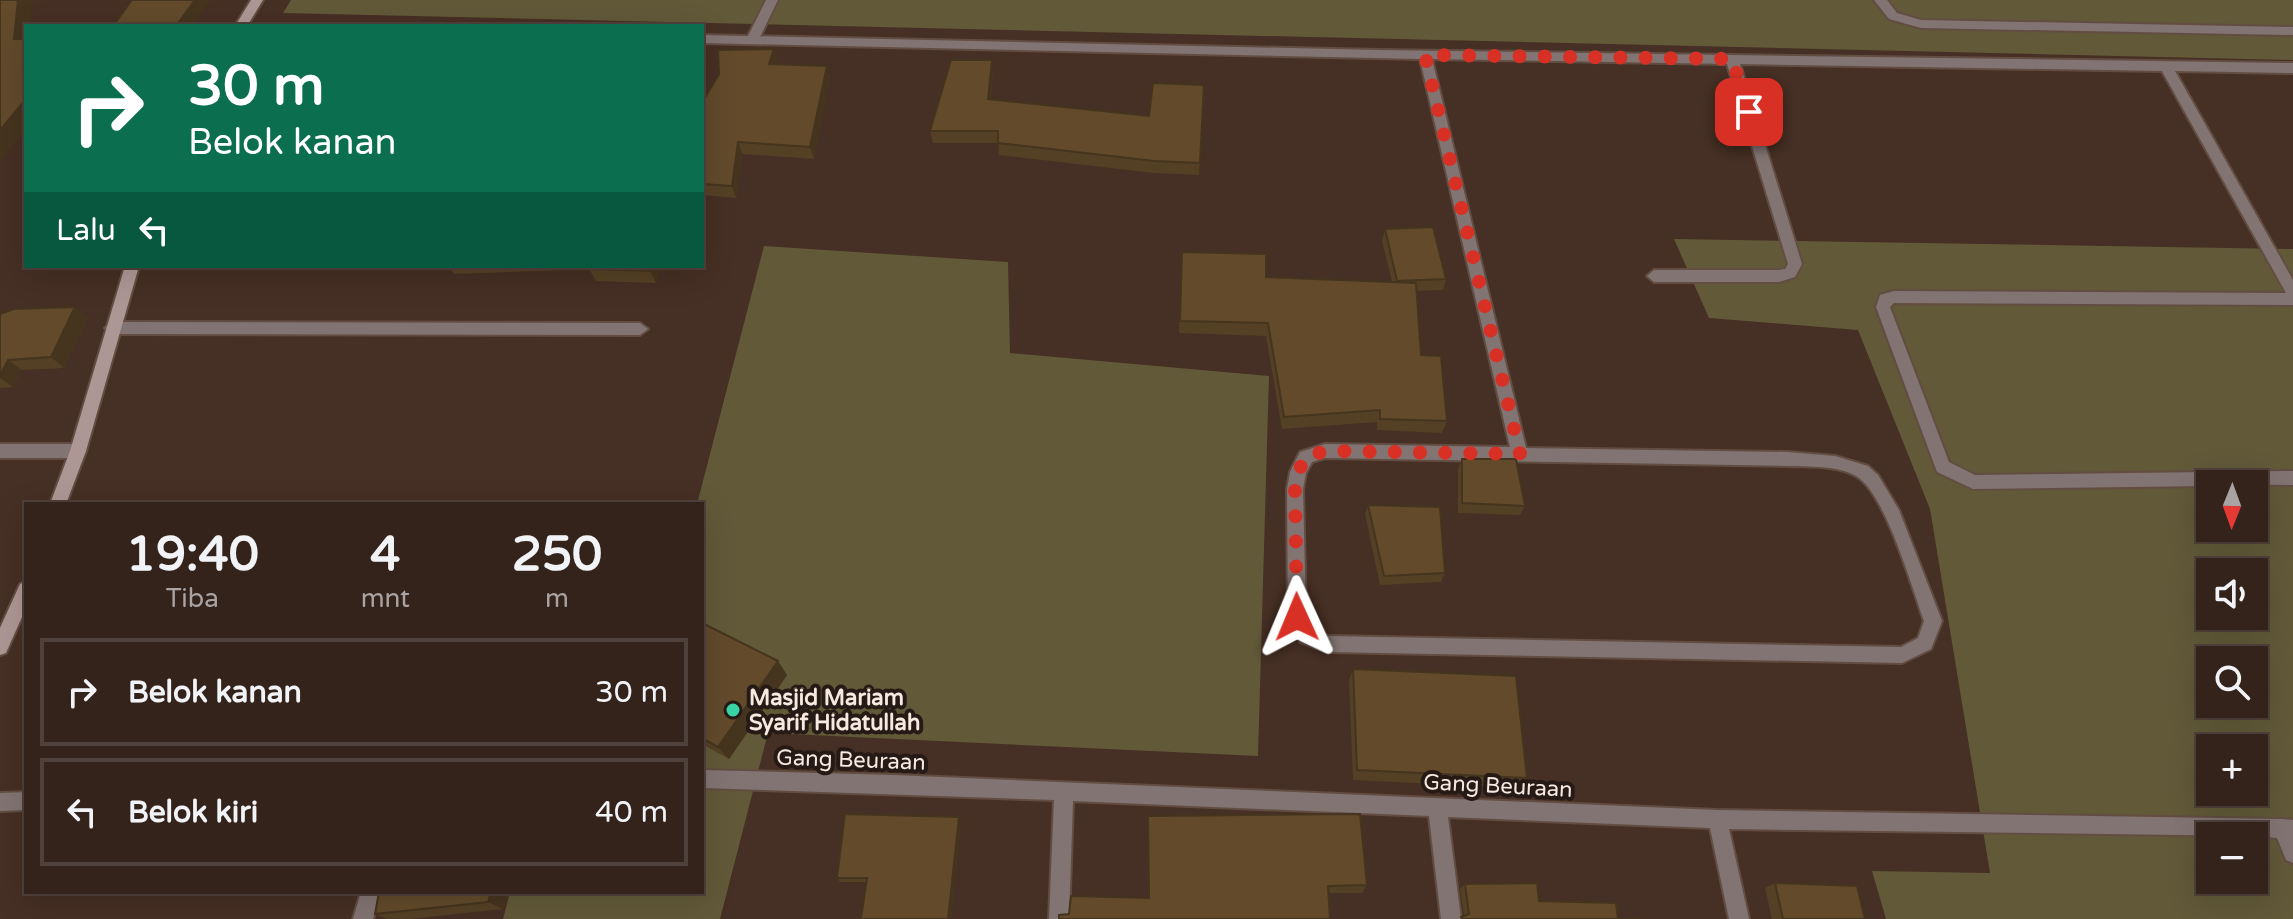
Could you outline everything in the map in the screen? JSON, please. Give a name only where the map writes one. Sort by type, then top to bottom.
[{"type":"main road","points":[[242,24],[257,0]]},
{"type":"main road","points":[[59,502],[78,451],[131,268]]},
{"type":"main road","points":[[0,647],[22,614]]},
{"type":"street","points":[[752,40],[772,0]]},
{"type":"street","points":[[1880,0],[1893,16],[1921,24],[2293,31]]},
{"type":"street","points":[[704,39],[2168,69],[2293,68]]},
{"type":"street","points":[[1425,55],[1520,454]]},
{"type":"street","points":[[1654,276],[1779,276],[1790,273],[1795,264],[1732,59]]},
{"type":"street","points":[[2168,69],[2293,296],[1894,297],[1885,299],[1883,307],[1943,467],[1958,477],[1973,482],[2293,478]]},
{"type":"street","points":[[112,328],[640,329]]},
{"type":"street","points":[[0,451],[78,451]]},
{"type":"street","points":[[1325,451],[1520,454],[1788,459],[1832,463],[1864,471],[1882,490],[1933,621],[1925,643],[1902,655],[1328,644],[1306,636],[1297,617],[1295,489],[1298,472],[1306,457],[1325,451]]},
{"type":"street","name":"Gang Beuraan","points":[[704,779],[1717,819],[2287,828]]},
{"type":"street","points":[[1059,919],[1064,791]]},
{"type":"street","points":[[0,802],[24,801]]},
{"type":"street","points":[[1437,807],[1451,919]]},
{"type":"street","points":[[1717,819],[1739,919]]},
{"type":"street","points":[[2287,828],[2293,853]]},
{"type":"street","points":[[363,919],[370,894]]},
{"type":"shaded area","points":[[291,0],[2293,0],[2293,60],[283,13]]},
{"type":"shaded area","points":[[1674,239],[2293,249],[2293,919],[1886,919],[1872,871],[1990,873],[1930,509],[1858,330],[1709,318]]},
{"type":"shaded area","points":[[764,246],[1008,262],[1010,353],[1269,376],[1258,756],[768,733],[720,919],[503,919],[509,894],[704,894],[704,502],[698,502]]},
{"type":"building","points":[[0,0],[18,0],[14,39],[24,39],[24,101],[0,130]]},
{"type":"building","points":[[132,0],[195,0],[177,24],[114,24]]},
{"type":"building","points":[[774,49],[769,64],[827,66],[810,147],[738,142],[732,186],[704,184],[704,100],[719,74],[718,50]]},
{"type":"building","points":[[951,60],[992,60],[988,99],[1149,116],[1153,83],[1204,85],[1200,163],[1154,161],[998,143],[998,131],[930,131]]},
{"type":"building","points":[[1433,227],[1446,279],[1397,281],[1385,229]]},
{"type":"building","points":[[1182,252],[1266,254],[1266,277],[1416,283],[1421,355],[1441,356],[1447,421],[1380,419],[1380,410],[1284,417],[1268,323],[1180,321]]},
{"type":"building","points":[[589,268],[651,268],[650,271]]},
{"type":"building","points":[[75,307],[51,357],[8,360],[0,375],[0,314],[14,309]]},
{"type":"building","points":[[1462,459],[1516,459],[1525,506],[1462,503]]},
{"type":"building","points":[[1368,505],[1440,507],[1445,573],[1384,576]]},
{"type":"building","name":"Masjid Mariam Syarif Hidatullah","points":[[704,624],[778,661],[718,747],[704,739]]},
{"type":"building","points":[[1353,669],[1516,676],[1527,778],[1357,770]]},
{"type":"building","points":[[845,814],[959,817],[948,919],[861,919],[867,878],[837,878]]},
{"type":"building","points":[[1360,814],[1367,885],[1328,886],[1330,919],[1059,919],[1059,915],[1069,914],[1071,896],[1149,898],[1148,816]]},
{"type":"building","points":[[1537,883],[1539,901],[1616,903],[1618,919],[1461,917],[1469,914],[1465,884]]},
{"type":"building","points":[[1775,883],[1857,886],[1865,919],[1783,919]]},
{"type":"building","points":[[379,894],[490,894],[488,902],[375,914]]},
{"type":"place","name":"Masjid Mariam Syarif Hidatullah","points":[[733,710]]},
{"type":"route","points":[[1297,617],[1295,489],[1298,472],[1306,457],[1325,451],[1520,454],[1425,55],[1732,59],[1749,112]]}]
